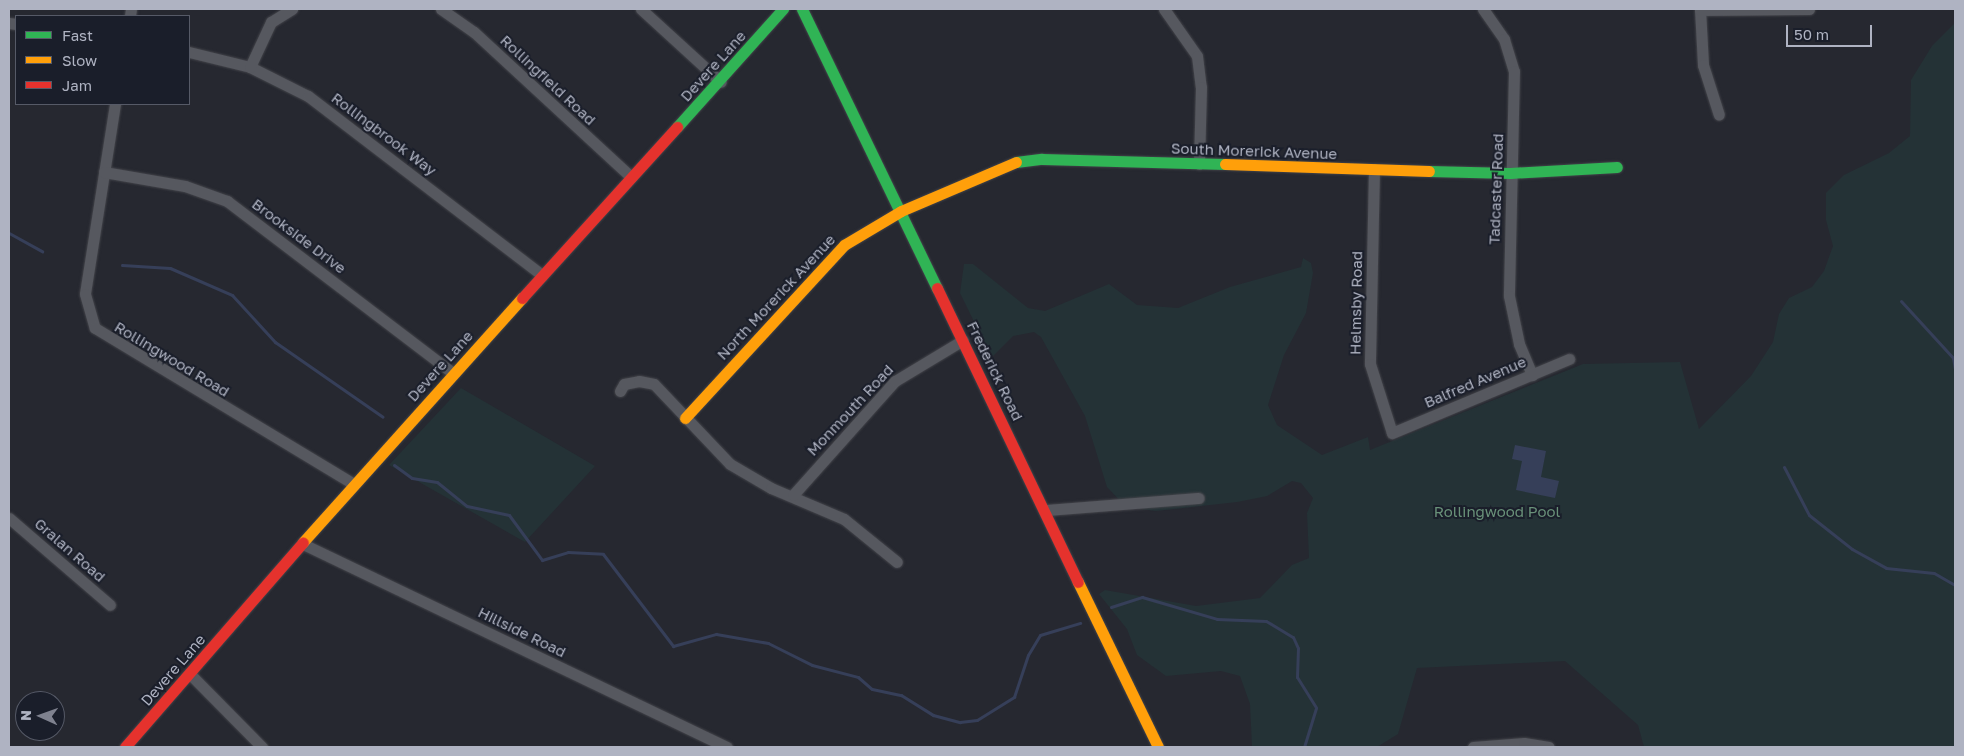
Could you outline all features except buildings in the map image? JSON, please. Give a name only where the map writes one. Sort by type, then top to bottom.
[{"type":"street","points":[[250,67],[271,22],[292,9]]},
{"type":"street","points":[[641,9],[721,82]]},
{"type":"street","name":"Devere Lane","points":[[125,747],[354,484],[631,177],[721,82],[783,9]]},
{"type":"street","name":"Frederick Road","points":[[802,9],[1046,510],[1158,747]]},
{"type":"street","points":[[1164,9],[1197,56],[1201,87],[1200,164]]},
{"type":"street","name":"Tadcaster Road","points":[[1483,9],[1504,39],[1514,71],[1510,173],[1509,296],[1519,344],[1532,375]]},
{"type":"street","points":[[1719,115],[1702,57],[1700,9],[1809,9]]},
{"type":"street","name":"Rollingfield Road","points":[[449,10],[631,177]]},
{"type":"street","name":"Rollingbrook Way","points":[[190,52],[250,67],[311,98],[542,275]]},
{"type":"street","name":"Rollingwood Road","points":[[115,105],[85,294],[95,328],[354,484]]},
{"type":"street","name":"South Morerick Avenue","points":[[901,211],[992,169],[1022,160],[1510,173],[1617,167]]},
{"type":"street","name":"Helmsby Road","points":[[1374,170],[1370,364],[1392,433]]},
{"type":"street","name":"Brookside Drive","points":[[104,172],[185,186],[226,201],[453,374]]},
{"type":"street","name":"North Morerick Avenue","points":[[685,418],[844,245],[901,211]]},
{"type":"street","name":"Monmouth Road","points":[[793,495],[895,381],[963,340]]},
{"type":"street","name":"Balfred Avenue","points":[[1392,433],[1569,359]]},
{"type":"street","points":[[620,391],[624,384],[638,381],[654,384],[730,464],[844,519],[897,562]]},
{"type":"street","points":[[1046,510],[1199,498]]},
{"type":"street","name":"Gralan Road","points":[[9,518],[110,605]]},
{"type":"street","name":"Hillside Road","points":[[303,544],[727,747]]},
{"type":"street","points":[[190,674],[262,747]]},
{"type":"street","points":[[1473,747],[1524,743],[1550,747]]},
{"type":"green space","name":"Rollingwood Pool","points":[[1955,23],[1955,747],[1644,747],[1638,725],[1565,661],[1417,668],[1398,734],[1377,747],[1252,747],[1250,704],[1240,676],[1221,671],[1166,676],[1137,655],[1127,629],[1099,594],[1105,590],[1196,606],[1260,598],[1292,565],[1309,558],[1307,513],[1313,498],[1301,483],[1292,481],[1267,496],[1237,502],[1156,511],[1126,507],[1107,487],[1085,416],[1041,337],[1034,332],[1013,336],[993,356],[987,348],[960,293],[964,264],[973,264],[1028,308],[1045,311],[1109,284],[1137,305],[1178,308],[1230,287],[1301,267],[1303,258],[1311,263],[1313,273],[1306,313],[1284,355],[1268,405],[1277,425],[1322,455],[1368,437],[1370,450],[1583,364],[1680,362],[1699,429],[1751,376],[1773,342],[1779,314],[1789,298],[1812,287],[1824,271],[1833,246],[1826,220],[1826,193],[1844,175],[1889,153],[1910,136],[1911,80],[1932,46]]},
{"type":"green space","points":[[461,388],[595,466],[525,542],[389,465]]},
{"type":"water","points":[[1515,445],[1546,451],[1541,477],[1559,481],[1555,498],[1516,490],[1522,461],[1512,459]]},
{"type":"waterway","points":[[9,233],[42,251]]},
{"type":"waterway","points":[[122,265],[170,268],[232,295],[275,342],[383,417]]},
{"type":"waterway","points":[[1901,301],[1953,358],[1955,369]]},
{"type":"waterway","points":[[394,465],[412,478],[437,482],[467,506],[509,515],[542,560],[568,552],[603,554],[673,646],[716,634],[768,643],[812,665],[858,677],[872,689],[901,695],[933,715],[960,722],[977,720],[1014,697],[1028,655],[1040,635],[1080,623]]},
{"type":"waterway","points":[[1784,467],[1809,515],[1852,549],[1886,568],[1934,573],[1955,585]]},
{"type":"waterway","points":[[1111,607],[1142,597],[1217,619],[1266,621],[1293,637],[1298,648],[1297,677],[1316,708],[1304,747]]},
{"type":"traffic: fast","points":[[677,127],[783,9]]},
{"type":"traffic: fast","points":[[802,9],[937,288]]},
{"type":"traffic: fast","points":[[1016,162],[1042,159],[1225,164]]},
{"type":"traffic: fast","points":[[1429,171],[1510,173],[1617,167]]},
{"type":"traffic: slow","points":[[685,418],[844,245],[901,211],[1016,162]]},
{"type":"traffic: slow","points":[[1225,164],[1429,171]]},
{"type":"traffic: slow","points":[[303,542],[522,298]]},
{"type":"traffic: slow","points":[[1078,582],[1158,747]]},
{"type":"traffic: jam","points":[[522,298],[677,127]]},
{"type":"traffic: jam","points":[[937,288],[1078,582]]},
{"type":"traffic: jam","points":[[125,747],[303,542]]}]
